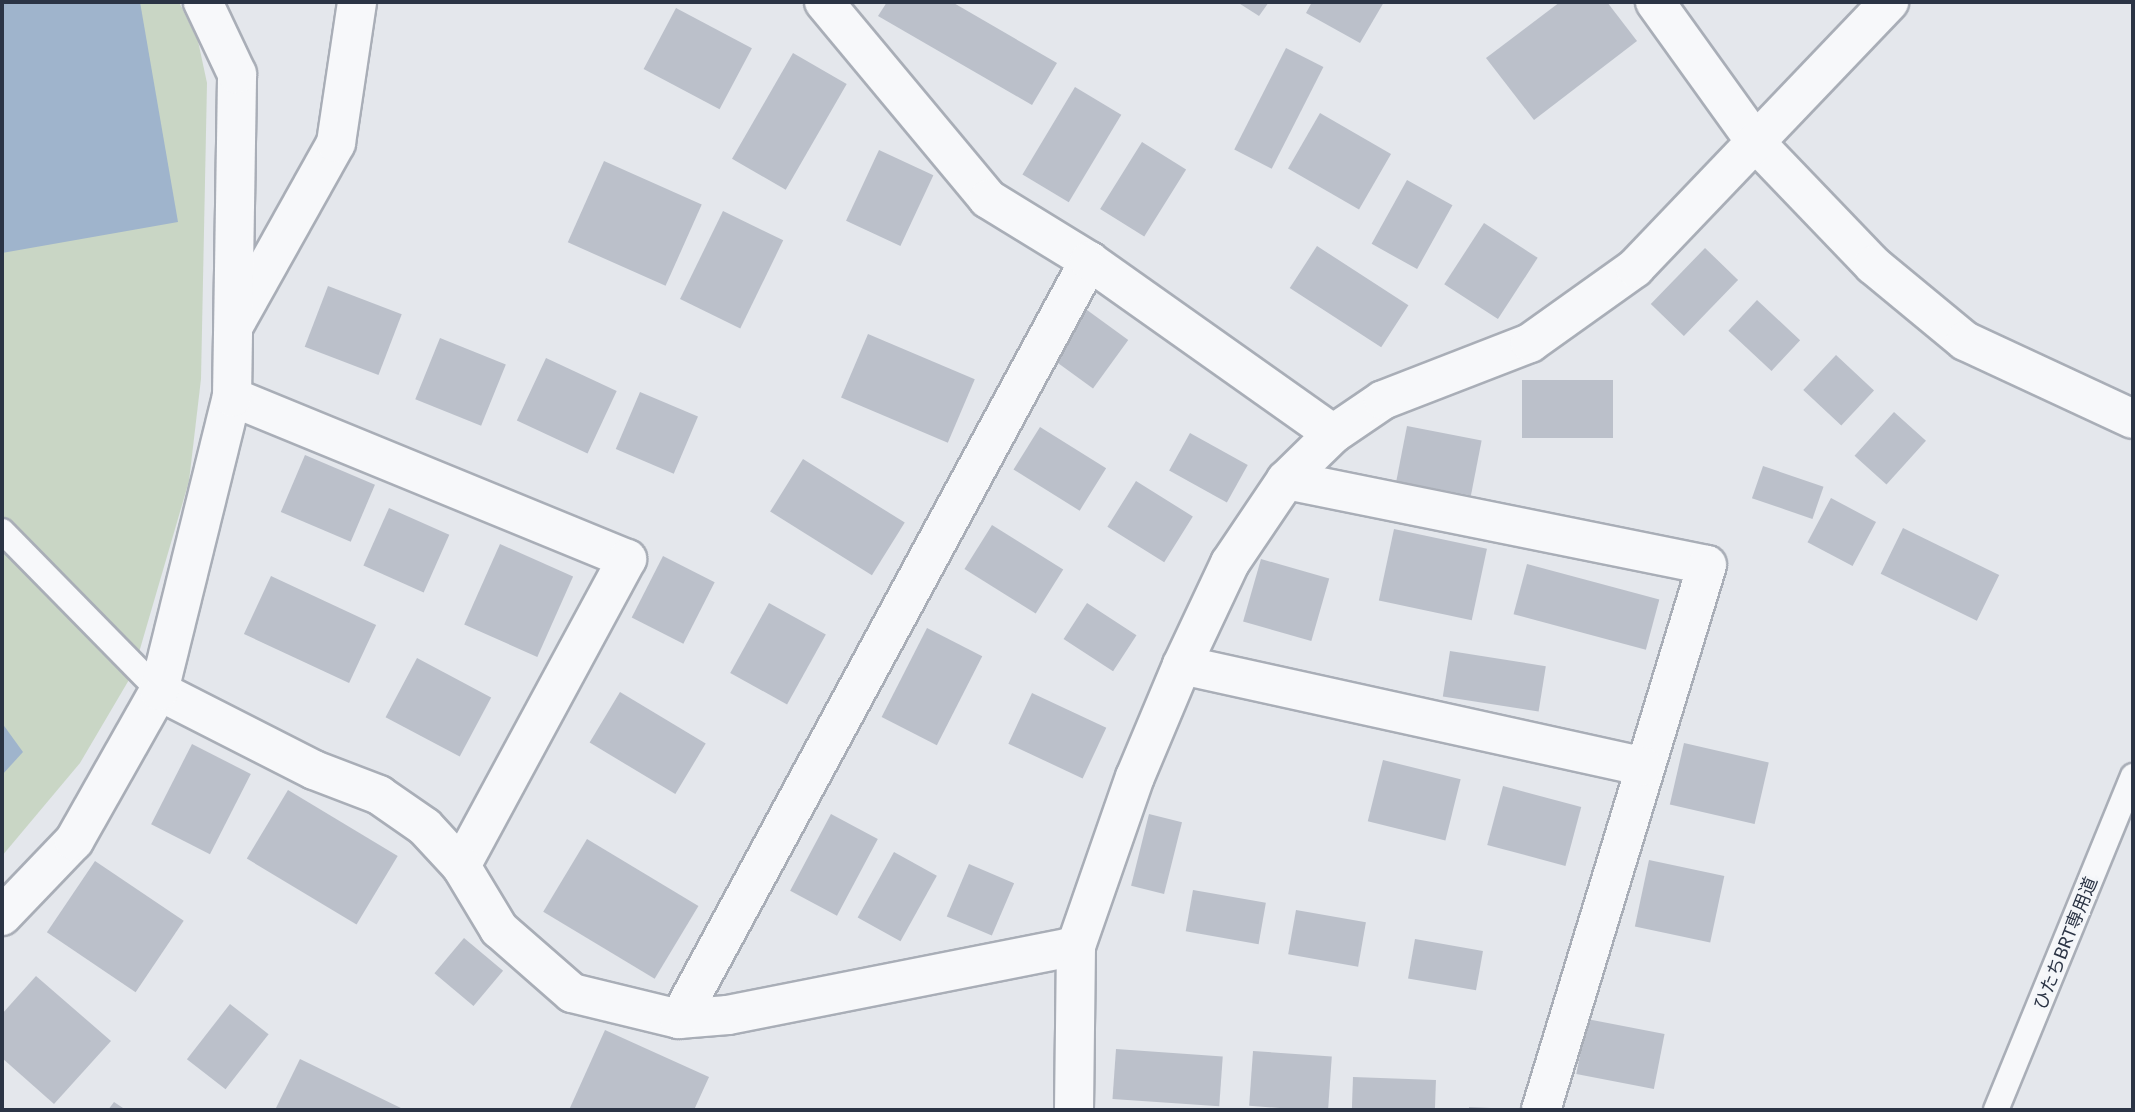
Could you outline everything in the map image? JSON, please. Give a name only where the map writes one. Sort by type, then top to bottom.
[{"type":"street","points":[[2,916],[74,841],[159,691],[232,397],[237,74],[202,2]]},
{"type":"street","points":[[233,327],[336,144],[357,2]]},
{"type":"street","points":[[824,2],[988,199],[1089,261],[1333,434]]},
{"type":"street","points":[[1655,2],[1757,144],[1873,265],[1965,341],[2133,419]]},
{"type":"street","points":[[1074,1110],[1076,946],[1135,777],[1182,666],[1230,563],[1286,480],[1333,434],[1382,400],[1530,343],[1635,268],[1757,144],[1889,2]]},
{"type":"street","points":[[679,1019],[1089,261]]},
{"type":"street","points":[[232,397],[627,559],[461,866]]},
{"type":"street","points":[[1286,480],[1707,565],[1643,766],[1541,1110]]},
{"type":"street","points":[[1182,666],[1643,766]]},
{"type":"street","points":[[159,691],[314,770],[379,796],[425,827],[461,866],[499,929],[572,993],[679,1019],[727,1015],[1076,946]]},
{"type":"lane","points":[[2,531],[159,691]]},
{"type":"lane","name":"ひたちBRT専用道","points":[[1996,1110],[2133,776]]},
{"type":"green space","points":[[2,2],[179,2],[198,41],[207,83],[201,379],[189,481],[133,673],[80,763],[2,856]]},
{"type":"water","points":[[2,2],[140,2],[178,222],[2,253]]},
{"type":"water","points":[[2,723],[23,752],[2,775]]},
{"type":"building","points":[[887,2],[952,2],[1057,63],[1032,105],[878,16]]},
{"type":"building","points":[[1237,2],[1269,2],[1259,16]]},
{"type":"building","points":[[1312,2],[1384,2],[1360,43],[1306,13]]},
{"type":"building","points":[[1560,2],[1607,2],[1637,41],[1534,120],[1486,58]]},
{"type":"building","points":[[676,8],[752,48],[720,109],[644,69]]},
{"type":"building","points":[[1286,48],[1323,67],[1272,169],[1234,150]]},
{"type":"building","points":[[793,53],[847,84],[786,190],[732,159]]},
{"type":"building","points":[[1075,87],[1121,115],[1069,202],[1022,174]]},
{"type":"building","points":[[1320,113],[1391,154],[1359,209],[1288,168]]},
{"type":"building","points":[[1142,142],[1186,170],[1144,237],[1100,209]]},
{"type":"building","points":[[879,150],[933,175],[900,246],[846,221]]},
{"type":"building","points":[[604,161],[702,205],[666,286],[568,242]]},
{"type":"building","points":[[1407,180],[1452,205],[1417,269],[1372,244]]},
{"type":"building","points":[[723,211],[783,240],[740,328],[680,299]]},
{"type":"building","points":[[1484,223],[1538,258],[1498,319],[1444,284]]},
{"type":"building","points":[[1317,246],[1408,305],[1381,347],[1290,288]]},
{"type":"building","points":[[1705,248],[1738,280],[1684,336],[1651,304]]},
{"type":"building","points":[[328,286],[402,314],[378,375],[305,347]]},
{"type":"building","points":[[1757,300],[1800,340],[1772,371],[1728,331]]},
{"type":"building","points":[[1087,310],[1128,340],[1093,389],[1052,359]]},
{"type":"building","points":[[868,334],[975,379],[948,443],[841,398]]},
{"type":"building","points":[[440,338],[506,365],[481,426],[415,399]]},
{"type":"building","points":[[1836,355],[1874,390],[1841,426],[1803,390]]},
{"type":"building","points":[[546,358],[617,391],[588,453],[517,421]]},
{"type":"building","points":[[1522,380],[1613,380],[1613,438],[1522,438]]},
{"type":"building","points":[[640,392],[698,417],[674,474],[616,449]]},
{"type":"building","points":[[1894,412],[1926,441],[1886,485],[1855,456]]},
{"type":"building","points":[[1407,426],[1482,441],[1471,495],[1396,481]]},
{"type":"building","points":[[1040,427],[1106,468],[1080,511],[1014,469]]},
{"type":"building","points":[[1190,433],[1248,465],[1227,503],[1169,471]]},
{"type":"building","points":[[305,455],[375,485],[351,542],[281,512]]},
{"type":"building","points":[[803,459],[905,523],[872,575],[770,512]]},
{"type":"building","points":[[1763,466],[1824,487],[1812,519],[1752,498]]},
{"type":"building","points":[[1136,481],[1193,517],[1164,562],[1107,527]]},
{"type":"building","points":[[1831,498],[1876,522],[1853,566],[1808,542]]},
{"type":"building","points":[[389,508],[449,535],[424,592],[363,566]]},
{"type":"building","points":[[992,525],[1063,570],[1036,614],[964,569]]},
{"type":"building","points":[[1903,528],[1999,575],[1977,621],[1881,574]]},
{"type":"building","points":[[1394,529],[1487,549],[1472,620],[1379,600]]},
{"type":"building","points":[[500,544],[573,577],[537,657],[464,624]]},
{"type":"building","points":[[663,556],[715,582],[683,644],[632,617]]},
{"type":"building","points":[[1261,559],[1329,579],[1311,641],[1243,621]]},
{"type":"building","points":[[1527,564],[1659,599],[1646,650],[1514,614]]},
{"type":"building","points":[[271,576],[376,625],[349,683],[244,634]]},
{"type":"building","points":[[769,603],[826,635],[787,704],[730,673]]},
{"type":"building","points":[[1087,603],[1136,635],[1113,671],[1064,639]]},
{"type":"building","points":[[927,628],[982,656],[937,745],[882,717]]},
{"type":"building","points":[[1450,651],[1546,666],[1539,712],[1443,696]]},
{"type":"building","points":[[417,658],[491,697],[460,757],[386,717]]},
{"type":"building","points":[[620,692],[706,744],[675,794],[590,743]]},
{"type":"building","points":[[1032,693],[1106,728],[1083,778],[1008,744]]},
{"type":"building","points":[[1684,743],[1769,763],[1755,824],[1670,804]]},
{"type":"building","points":[[192,744],[251,774],[210,854],[151,824]]},
{"type":"building","points":[[1383,760],[1461,779],[1445,840],[1368,821]]},
{"type":"building","points":[[1503,786],[1581,807],[1565,866],[1487,845]]},
{"type":"building","points":[[288,790],[398,856],[357,924],[247,859]]},
{"type":"building","points":[[831,814],[878,839],[837,916],[790,891]]},
{"type":"building","points":[[1149,814],[1182,822],[1164,894],[1131,886]]},
{"type":"building","points":[[587,839],[698,906],[655,979],[543,912]]},
{"type":"building","points":[[894,852],[937,876],[900,941],[858,918]]},
{"type":"building","points":[[1649,860],[1724,876],[1710,943],[1635,927]]},
{"type":"building","points":[[95,861],[184,921],[136,992],[47,932]]},
{"type":"building","points":[[969,864],[1014,883],[992,936],[947,916]]},
{"type":"building","points":[[1193,890],[1266,903],[1259,944],[1186,931]]},
{"type":"building","points":[[1296,910],[1366,922],[1358,967],[1288,954]]},
{"type":"building","points":[[464,938],[503,971],[474,1006],[434,973]]},
{"type":"building","points":[[1415,939],[1483,951],[1476,990],[1408,978]]},
{"type":"building","points":[[36,976],[111,1041],[54,1104],[2,1058],[2,1014]]},
{"type":"building","points":[[230,1004],[269,1034],[226,1089],[187,1059]]},
{"type":"building","points":[[1587,1019],[1665,1034],[1654,1089],[1576,1074]]},
{"type":"building","points":[[605,1030],[709,1077],[694,1110],[569,1110]]},
{"type":"building","points":[[1116,1049],[1223,1056],[1219,1106],[1113,1099]]},
{"type":"building","points":[[1253,1051],[1332,1057],[1328,1110],[1249,1106]]},
{"type":"building","points":[[300,1059],[405,1110],[275,1110]]},
{"type":"building","points":[[1353,1077],[1436,1080],[1435,1110],[1352,1110]]},
{"type":"building","points":[[114,1102],[126,1110],[108,1110]]},
{"type":"building","points":[[1469,1107],[1491,1108],[1491,1110],[1469,1110]]}]
